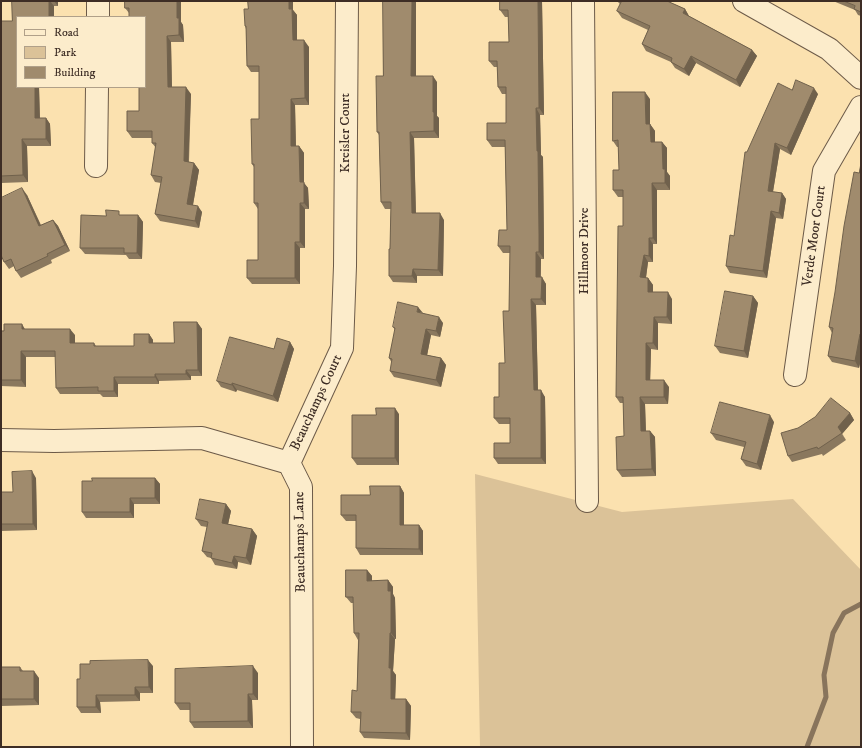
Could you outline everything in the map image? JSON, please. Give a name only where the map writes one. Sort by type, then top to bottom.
[{"type":"street","points":[[98,1],[98,16]]},
{"type":"street","name":"Kreisler Court","points":[[343,318],[345,266],[347,1]]},
{"type":"street","name":"Hillmoor Drive","points":[[583,1],[587,501]]},
{"type":"street","points":[[744,1],[829,49],[861,78]]},
{"type":"street","points":[[96,166],[97,88]]},
{"type":"street","name":"Verde Moor Court","points":[[795,375],[824,171],[861,107]]},
{"type":"street","name":"Beauchamps Court","points":[[289,463],[342,348],[343,318]]},
{"type":"street","points":[[1,440],[54,441],[202,438],[289,463]]},
{"type":"street","name":"Beauchamps Lane","points":[[289,463],[301,487],[302,747]]},
{"type":"green space","points":[[475,474],[622,512],[793,499],[861,570],[861,747],[480,747]]},
{"type":"building","points":[[12,1],[49,1],[49,16],[16,16],[16,88],[35,88],[35,118],[46,118],[46,139],[22,139],[23,175],[1,176],[1,21],[12,21]]},
{"type":"building","points":[[125,1],[177,1],[179,35],[167,36],[168,87],[186,87],[184,161],[194,163],[187,204],[198,206],[195,221],[155,214],[162,177],[151,175],[156,143],[152,143],[152,131],[127,131],[127,111],[139,111],[139,88],[146,88],[146,16],[129,16],[129,8],[125,8]]},
{"type":"building","points":[[248,1],[289,1],[289,9],[292,9],[293,40],[304,40],[305,98],[291,99],[291,146],[299,146],[300,182],[304,182],[304,203],[300,203],[300,242],[295,242],[295,278],[247,278],[247,260],[258,260],[258,203],[254,203],[254,164],[252,164],[251,119],[259,119],[259,66],[247,66],[244,9],[248,9]]},
{"type":"building","points":[[383,1],[412,1],[411,76],[433,76],[434,131],[410,132],[412,213],[440,213],[438,270],[413,269],[412,276],[389,276],[391,202],[381,202],[379,132],[377,132],[376,76],[383,76]]},
{"type":"building","points":[[500,1],[538,1],[539,108],[536,108],[539,252],[536,252],[536,277],[542,277],[541,299],[531,299],[534,390],[541,390],[541,458],[494,458],[494,443],[510,443],[510,418],[494,418],[494,397],[499,397],[499,363],[505,363],[503,311],[509,311],[510,246],[498,246],[499,230],[507,230],[505,140],[487,140],[487,123],[506,123],[506,87],[498,87],[497,61],[489,61],[489,42],[509,42],[508,10],[500,10]]},
{"type":"building","points":[[622,1],[667,1],[685,9],[683,13],[752,50],[736,80],[691,56],[684,69],[671,62],[672,58],[642,44],[650,26],[617,11]]},
{"type":"building","points":[[844,1],[861,1],[861,12],[854,9],[855,6]]},
{"type":"building","points":[[796,80],[814,88],[787,148],[775,143],[768,191],[782,193],[779,213],[771,211],[763,271],[726,266],[730,235],[734,236],[745,152],[747,152],[778,83],[792,90]]},
{"type":"building","points":[[613,92],[645,92],[646,124],[650,124],[651,142],[662,142],[663,169],[665,169],[665,183],[652,183],[653,238],[649,238],[649,256],[644,255],[640,277],[648,278],[648,292],[668,292],[667,317],[654,317],[653,343],[646,343],[646,380],[664,380],[664,397],[640,397],[641,431],[650,431],[652,469],[617,470],[616,437],[624,436],[623,397],[616,397],[618,226],[623,226],[623,190],[613,190],[613,170],[619,170],[618,140],[613,141]]},
{"type":"building","points":[[861,163],[861,334],[855,361],[828,356],[833,328],[829,327],[844,226],[854,172],[859,173]]},
{"type":"building","points":[[22,188],[39,226],[53,220],[65,245],[47,254],[48,256],[16,271],[11,259],[4,262],[1,255],[1,198]]},
{"type":"building","points":[[106,210],[119,211],[119,215],[138,215],[137,253],[124,253],[124,248],[80,248],[81,215],[106,216]]},
{"type":"building","points":[[725,291],[753,296],[744,351],[715,346]]},
{"type":"building","points":[[398,302],[418,307],[417,312],[439,317],[436,331],[426,329],[421,354],[441,358],[436,380],[390,371],[392,359],[389,358]]},
{"type":"building","points":[[174,322],[197,322],[198,370],[186,370],[186,374],[155,374],[155,377],[114,377],[114,391],[98,391],[98,387],[56,388],[55,351],[21,351],[21,380],[1,380],[1,331],[4,331],[4,324],[22,324],[22,329],[70,329],[70,343],[94,343],[94,346],[134,346],[134,334],[149,334],[149,343],[174,343]]},
{"type":"building","points":[[230,337],[274,349],[277,338],[290,342],[273,396],[232,383],[232,385],[217,381]]},
{"type":"building","points":[[831,398],[850,413],[838,427],[842,433],[818,449],[817,447],[788,456],[781,433],[798,428],[815,417]]},
{"type":"building","points":[[720,402],[770,415],[757,464],[741,459],[746,442],[711,433]]},
{"type":"building","points":[[376,408],[395,408],[395,458],[352,458],[352,415],[376,415]]},
{"type":"building","points":[[32,471],[33,524],[1,524],[1,492],[13,492],[12,472]]},
{"type":"building","points":[[92,478],[155,478],[155,498],[130,498],[130,512],[82,512],[82,481],[92,481]]},
{"type":"building","points":[[370,486],[400,486],[400,525],[419,525],[419,549],[356,548],[356,515],[341,515],[341,495],[370,495]]},
{"type":"building","points":[[200,499],[226,504],[222,523],[252,529],[246,558],[234,556],[232,563],[211,558],[212,553],[202,551],[208,522],[196,519]]},
{"type":"building","points":[[346,570],[367,570],[367,581],[388,580],[388,591],[391,591],[389,668],[391,668],[391,699],[406,699],[406,733],[360,732],[361,712],[351,712],[352,690],[357,691],[359,633],[354,633],[353,597],[346,597]]},
{"type":"building","points":[[148,660],[149,687],[135,687],[135,695],[96,695],[96,707],[77,707],[77,679],[80,679],[80,664],[90,664],[90,661]]},
{"type":"building","points":[[253,666],[253,694],[248,694],[248,721],[190,722],[190,703],[175,703],[175,669]]},
{"type":"building","points":[[1,667],[20,667],[20,671],[34,671],[34,699],[1,699]]},
{"type":"waterway","points":[[807,747],[826,697],[824,675],[833,633],[844,613],[861,604]]}]
